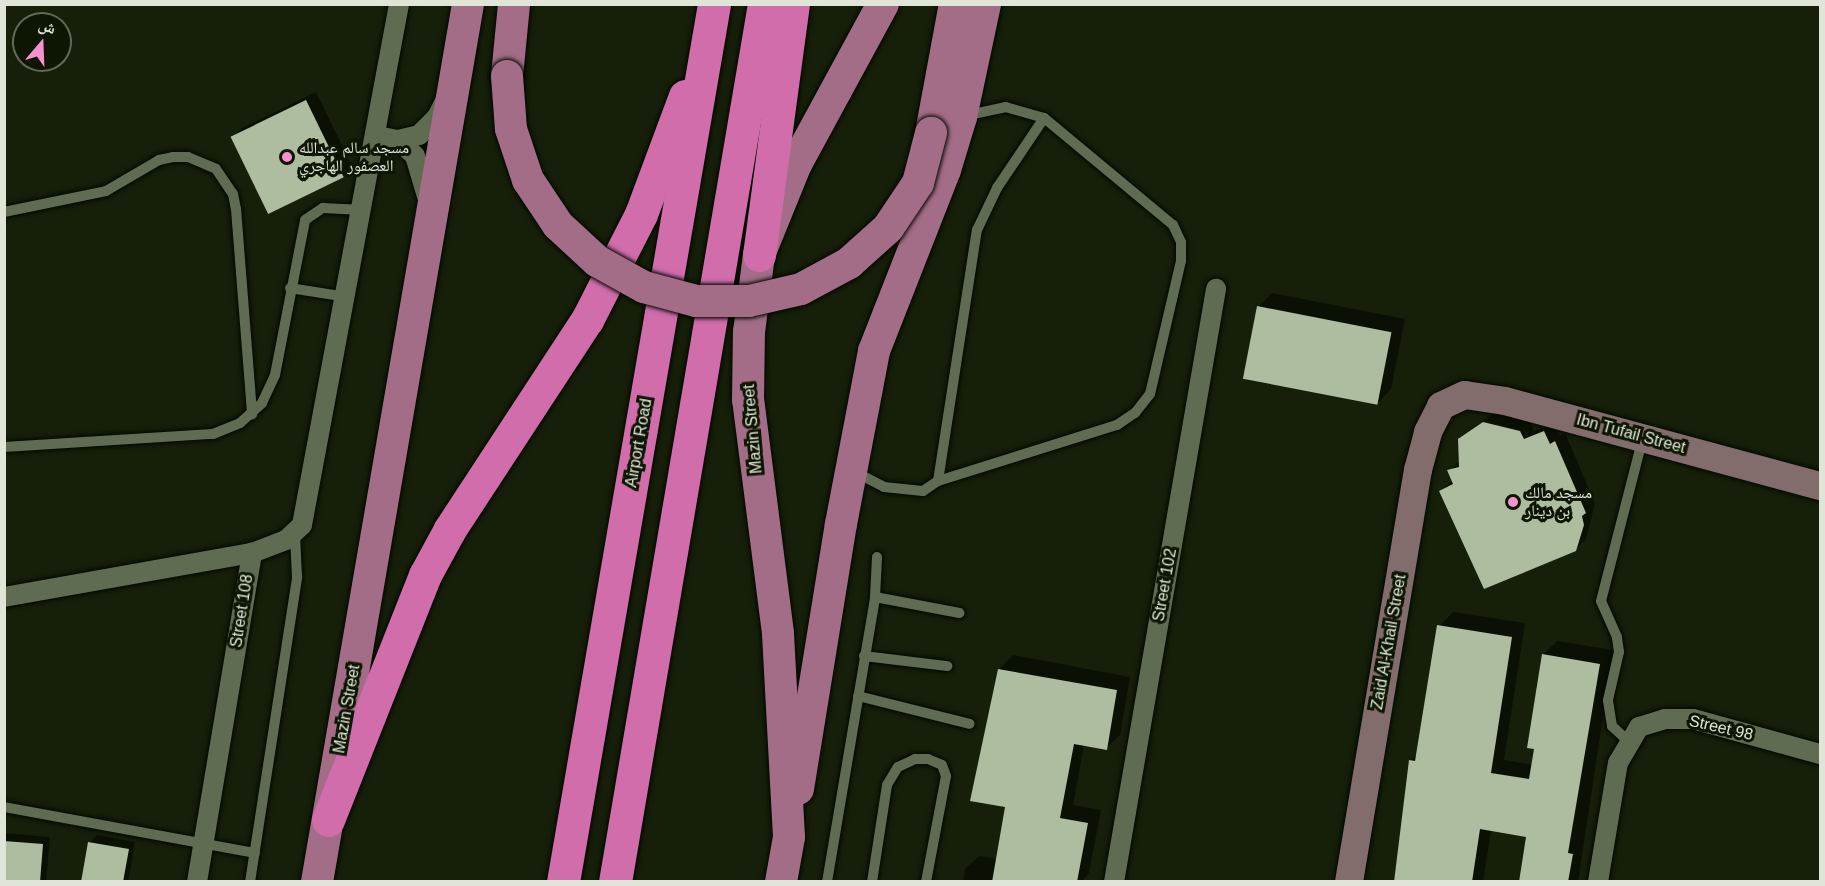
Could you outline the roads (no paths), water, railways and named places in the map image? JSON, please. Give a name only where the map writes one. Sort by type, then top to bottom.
[{"type":"highway","points":[[615,882],[764,4]]},
{"type":"highway","points":[[759,255],[793,4]]},
{"type":"highway","points":[[328,820],[425,575],[450,529],[587,320],[641,214],[712,17]]},
{"type":"highway","name":"Airport Road","points":[[563,882],[712,17]]},
{"type":"main road","name":"Mazin Street","points":[[318,882],[468,4]]},
{"type":"main road","points":[[514,4],[507,76],[511,129],[525,170],[558,225],[597,261],[644,287],[696,301],[750,301],[791,291],[849,263],[888,228],[918,183],[931,133],[955,4]]},
{"type":"main road","name":"Mazin Street","points":[[781,882],[789,837],[778,633],[748,400],[749,332],[759,255],[796,164],[883,4]]},
{"type":"main road","points":[[789,837],[850,468],[874,351],[945,170],[961,117],[985,4]]},
{"type":"street","points":[[252,553],[295,534],[306,515],[377,136],[399,4]]},
{"type":"street","points":[[377,136],[398,140],[409,139],[428,128],[454,84]]},
{"type":"street","points":[[398,140],[415,156],[432,212]]},
{"type":"street","name":"Street 102","points":[[1114,882],[1216,289]]},
{"type":"street","name":"Ibn Tufail Street","points":[[1441,406],[1465,395],[1505,401],[1821,486]]},
{"type":"street","name":"Zaid Al-Khail Street","points":[[1349,882],[1418,470],[1428,432],[1441,406]]},
{"type":"street","name":"Street 108","points":[[4,597],[252,553],[198,882]]},
{"type":"street","name":"Street 98","points":[[1628,741],[1639,727],[1665,719],[1693,719],[1821,754]]},
{"type":"street","points":[[1598,882],[1618,763],[1628,741]]},
{"type":"lane","points":[[850,468],[872,482],[896,490],[923,491],[938,481],[1107,429],[1135,413],[1150,394],[1181,261],[1178,233],[1044,118],[1006,107],[961,117]]},
{"type":"lane","points":[[938,481],[977,230],[997,188],[1044,118]]},
{"type":"lane","points":[[4,212],[106,191],[159,160],[173,156],[188,157],[216,169],[233,194],[236,209],[252,414]]},
{"type":"lane","points":[[4,447],[213,434],[252,414],[262,403],[275,375],[302,227],[310,214],[324,208],[363,210]]},
{"type":"lane","points":[[290,288],[347,297]]},
{"type":"lane","points":[[1628,741],[1612,726],[1608,700],[1619,652],[1617,637],[1601,601],[1643,438]]},
{"type":"lane","points":[[250,882],[297,577],[295,534]]},
{"type":"lane","points":[[827,882],[875,597],[876,556]]},
{"type":"lane","points":[[875,597],[960,613]]},
{"type":"lane","points":[[864,656],[947,666]]},
{"type":"lane","points":[[858,696],[970,724]]},
{"type":"lane","points":[[872,882],[887,785],[898,767],[915,759],[928,759],[942,765],[946,776],[926,882]]},
{"type":"lane","points":[[4,807],[255,853]]},
{"type":"place","name":"مسجد سالم عبدالله العصفور الهاجري","points":[[287,157]]},
{"type":"place","name":"مسجد مالك بن دينار","points":[[1513,502]]}]
